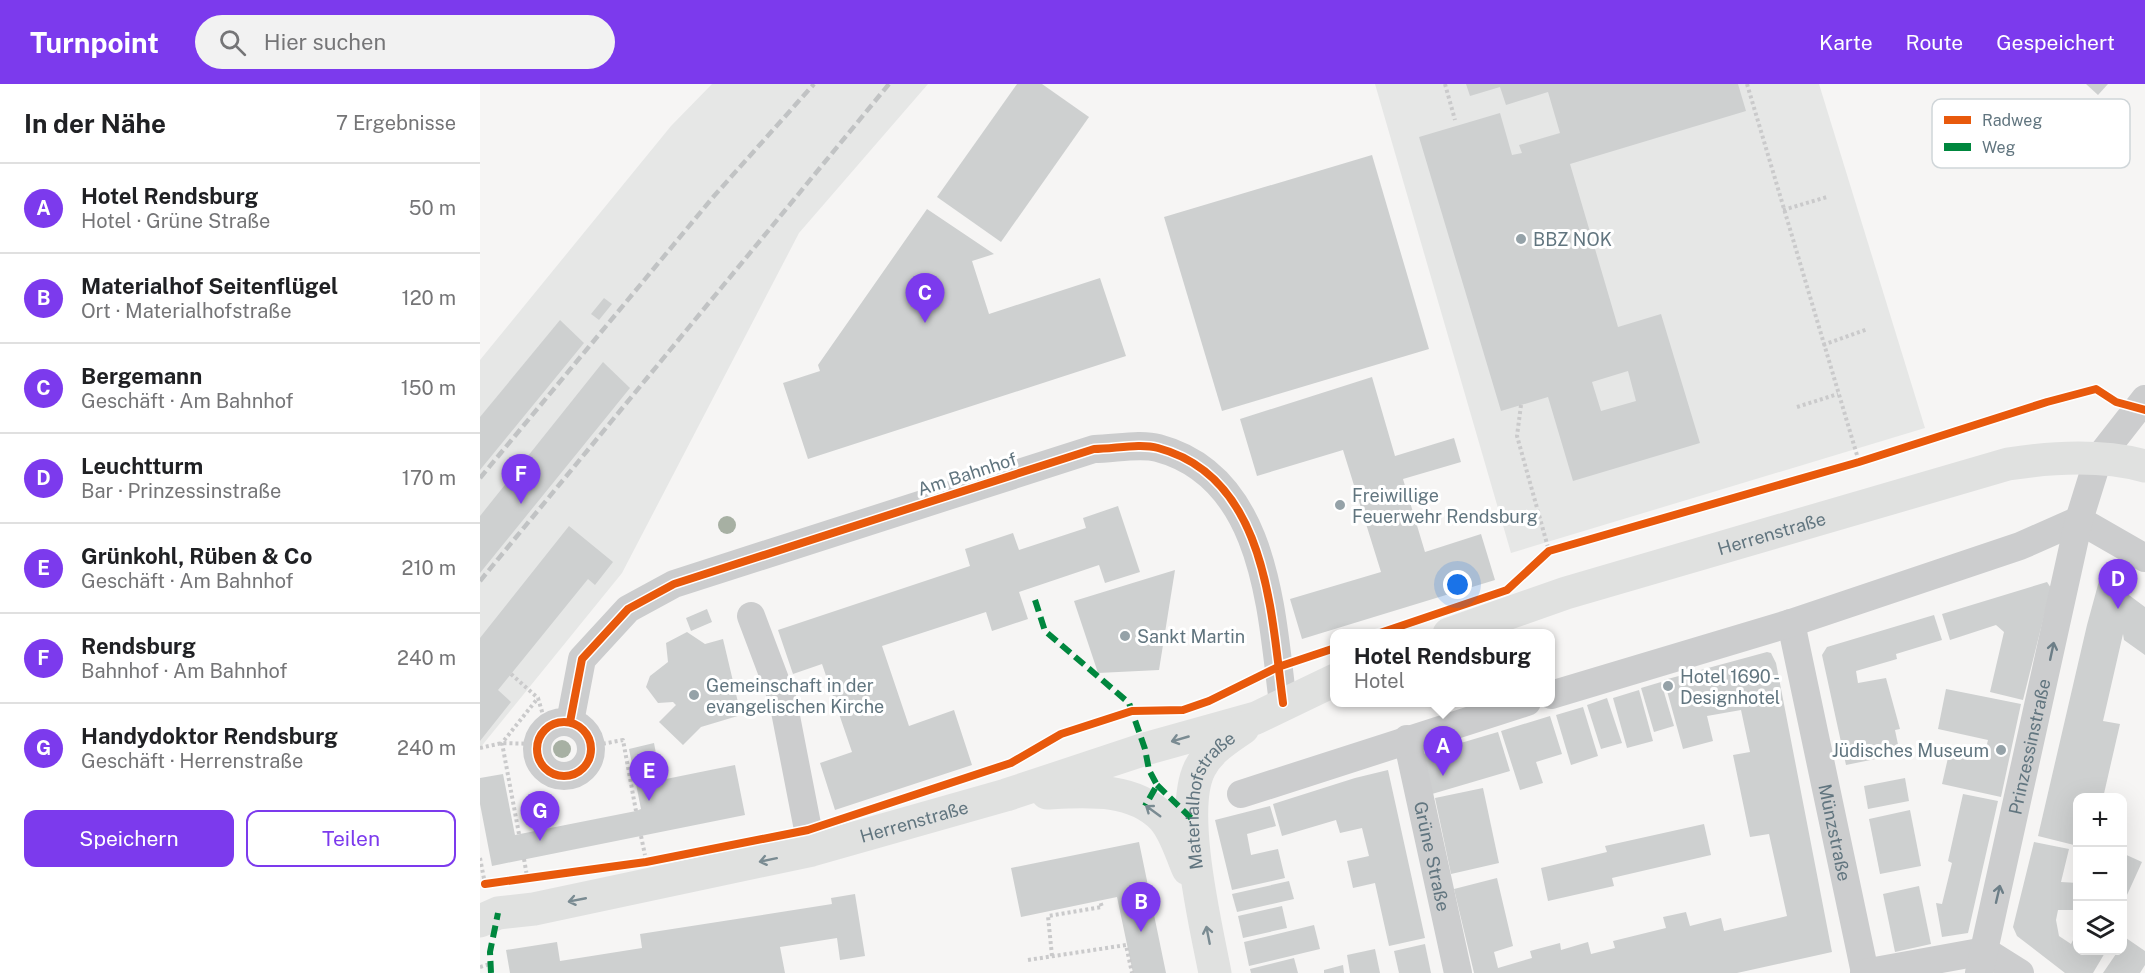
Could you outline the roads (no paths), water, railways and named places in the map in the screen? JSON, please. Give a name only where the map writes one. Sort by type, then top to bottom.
[{"type":"main road","name":"Herrenstraße","points":[[1461,629],[1566,593],[1965,475],[2048,458],[2098,459],[2145,466]]},
{"type":"main road","name":"Herrenstraße","points":[[486,908],[545,906],[812,850],[1006,795],[1270,710],[1330,682]]},
{"type":"main road","name":"Materialhofstraße","points":[[1215,973],[1200,898],[1191,818],[1199,771],[1212,750],[1270,710]]},
{"type":"main road","name":"Materialhofstraße","points":[[1006,795],[1095,791],[1136,799],[1164,819],[1200,898]]},
{"type":"street","points":[[2098,459],[2145,399]]},
{"type":"street","name":"Am Bahnhof","points":[[551,732],[582,659],[628,609],[674,584],[1094,449],[1156,447],[1187,458],[1228,492],[1250,536],[1265,576],[1274,621],[1270,710]]},
{"type":"street","name":"Prinzessinstraße","points":[[1982,962],[2079,520],[2098,459]]},
{"type":"street","points":[[1555,694],[1791,623],[2020,546],[2079,520],[2145,558]]},
{"type":"street","points":[[751,616],[783,701],[812,850]]},
{"type":"street","name":"Münzstraße","points":[[1791,623],[1865,973]]},
{"type":"street","points":[[1241,794],[1511,707]]},
{"type":"street","points":[[584,730],[591,746],[585,765],[573,774],[564,776],[547,770],[540,760],[551,732],[584,730]]},
{"type":"street","name":"Grüne Straße","points":[[1407,739],[1458,973]]},
{"type":"street","points":[[1865,973],[1982,962],[2020,973]]},
{"type":"railway","points":[[480,478],[714,196],[814,84]]},
{"type":"railway","points":[[480,581],[889,84]]},
{"type":"place","name":"BBZ NOK","points":[[1521,239]]},
{"type":"place","name":"Bergemann","points":[[925,323]]},
{"type":"place","name":"Rendsburg","points":[[521,504]]},
{"type":"place","name":"Freiwillige Feuerwehr Rendsburg","points":[[1340,505]]},
{"type":"place","name":"Leuchtturm","points":[[2118,609]]},
{"type":"place","name":"Sankt Martin","points":[[1125,636]]},
{"type":"place","name":"Hotel 1690 - Designhotel","points":[[1668,686]]},
{"type":"place","name":"Gemeinschaft in der evangelischen Kirche","points":[[694,695]]},
{"type":"place","name":"Jüdisches Museum","points":[[2001,750]]},
{"type":"place","name":"Hotel Rendsburg","points":[[1443,776]]},
{"type":"place","name":"Grünkohl, Rüben & Co","points":[[649,801]]},
{"type":"place","name":"Handydoktor Rendsburg","points":[[540,841]]},
{"type":"place","name":"Materialhof Seitenflügel","points":[[1141,932]]}]
